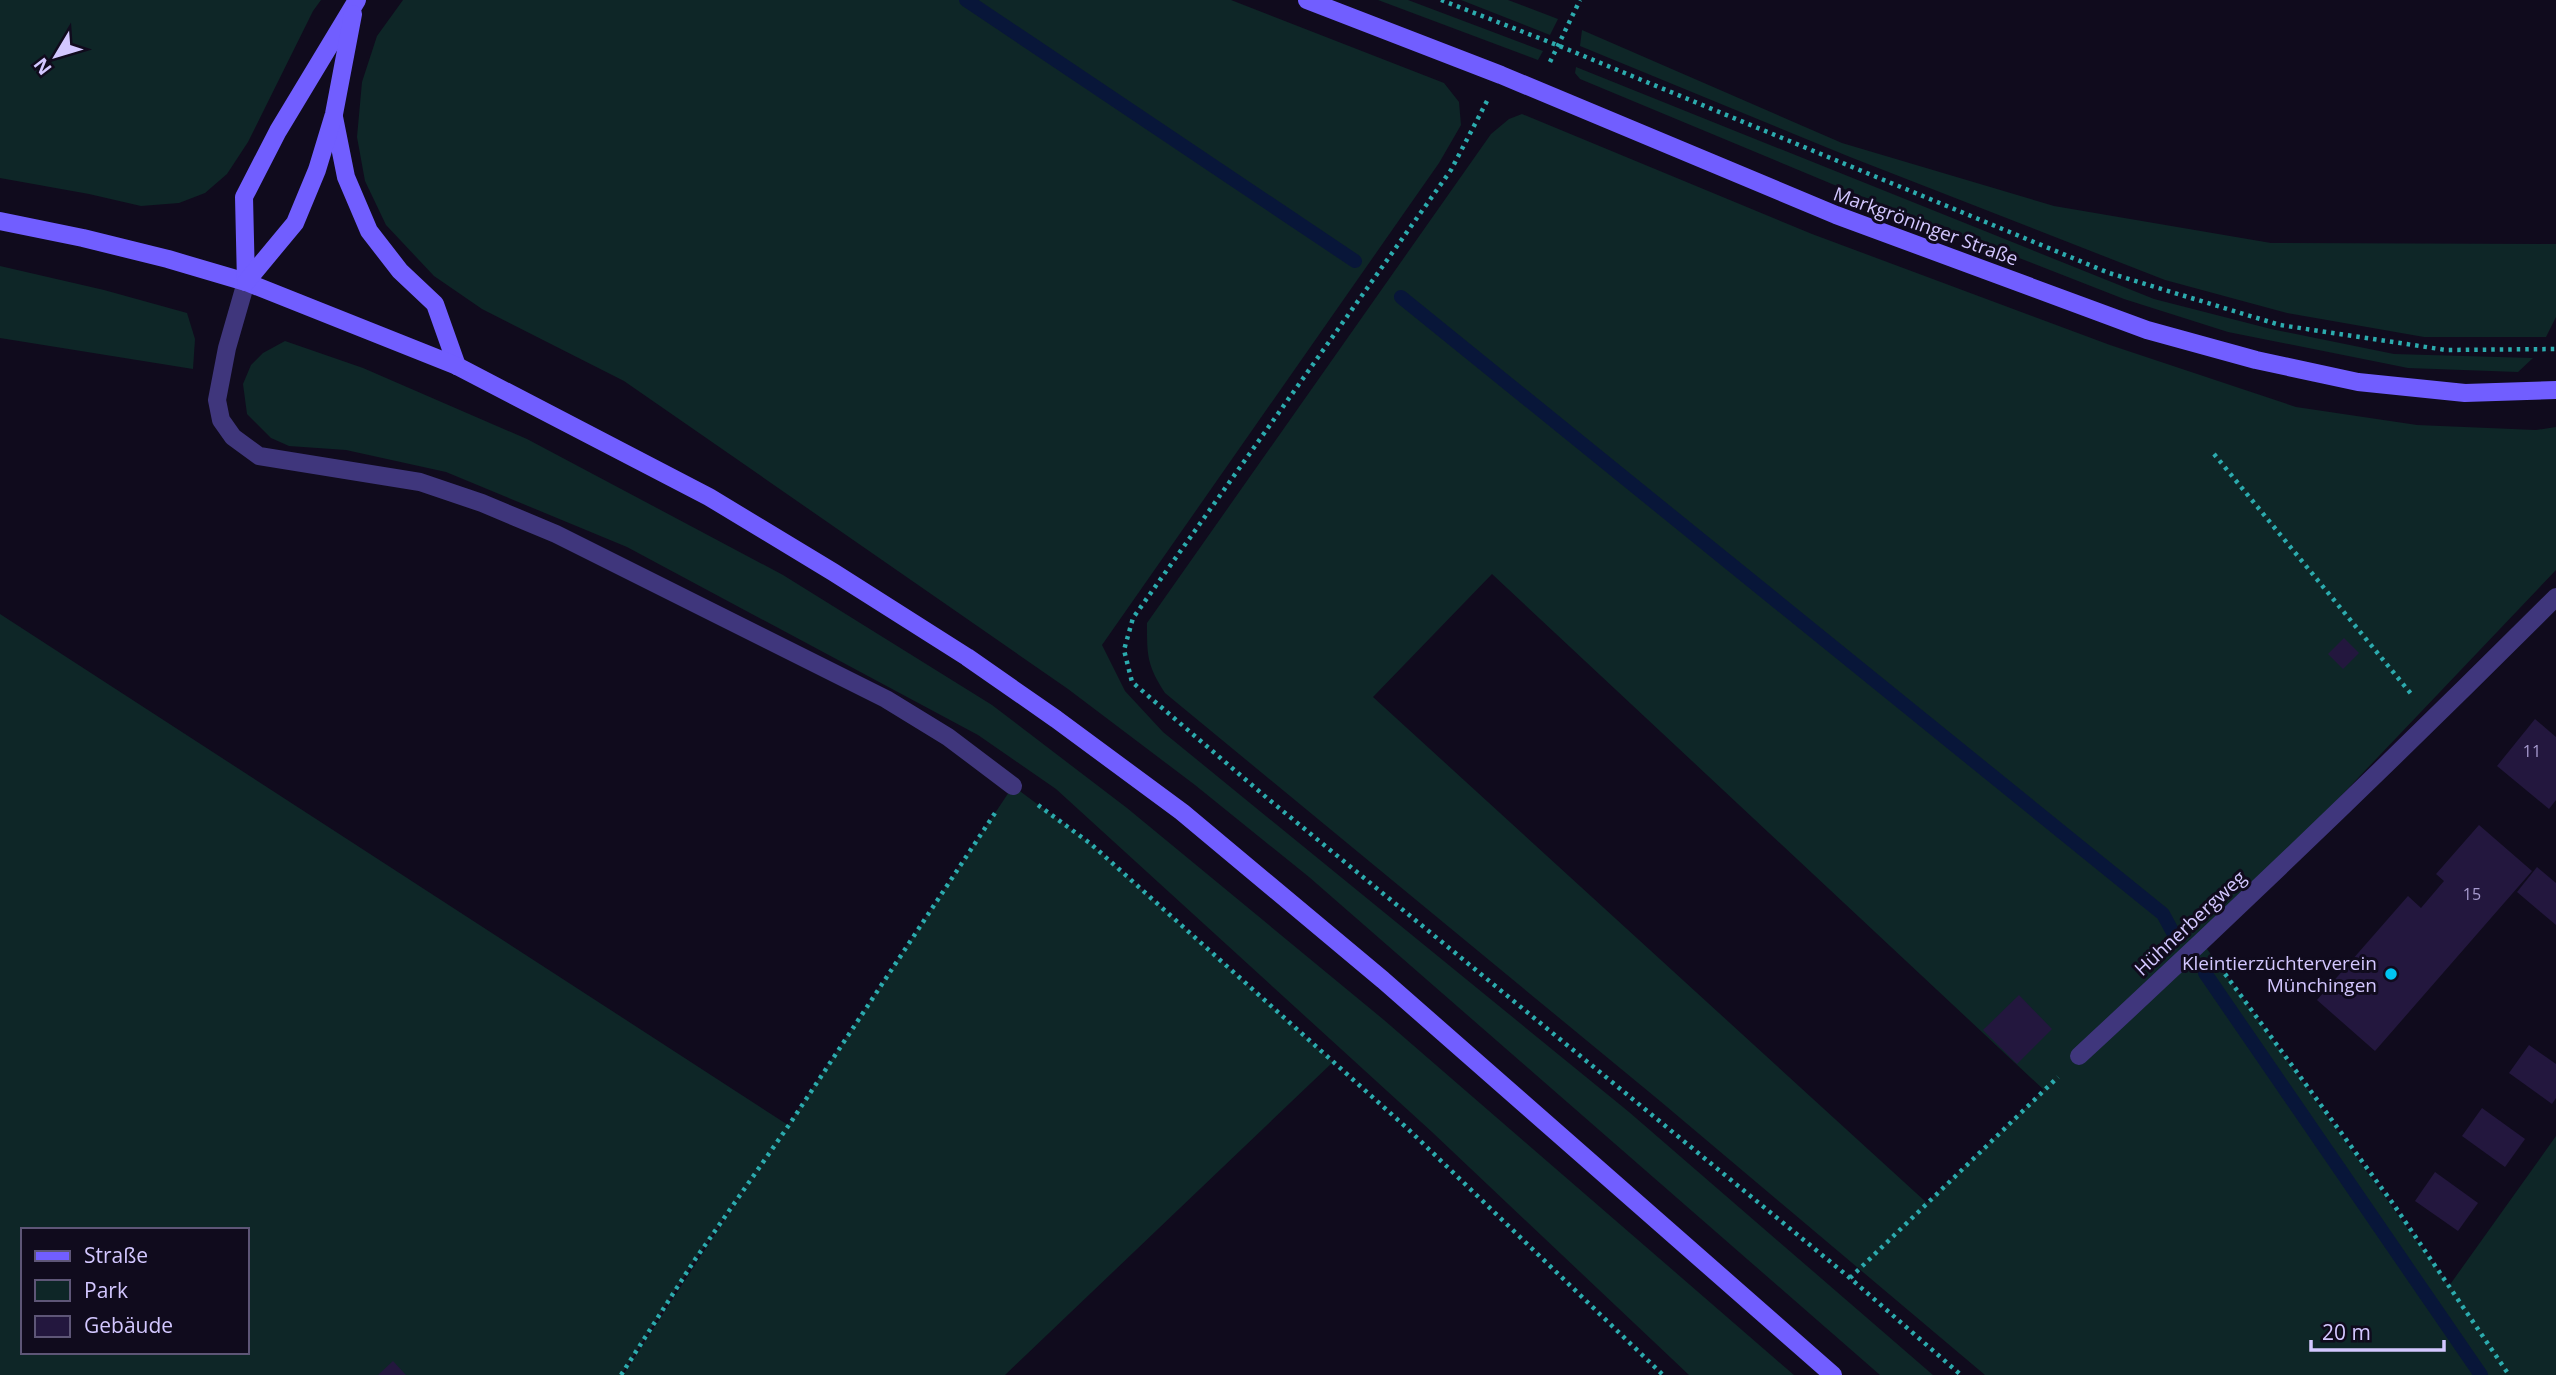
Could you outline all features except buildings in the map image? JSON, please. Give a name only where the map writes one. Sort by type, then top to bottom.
[{"type":"street","name":"Markgröninger Straße","points":[[1307,0],[1501,75],[1536,92],[1836,215],[2147,330],[2256,360],[2358,382],[2465,393],[2556,390]]},
{"type":"street","points":[[246,282],[295,223],[317,170],[334,114],[356,1]]},
{"type":"street","points":[[356,1],[278,131],[244,197],[246,282],[227,348],[217,400],[221,419],[233,437],[259,456],[420,482],[482,503],[556,534],[886,699],[948,737],[1013,786]]},
{"type":"street","points":[[334,114],[346,177],[369,231],[400,271],[435,304],[457,366]]},
{"type":"street","points":[[0,221],[168,259],[246,282],[457,366],[709,497],[944,643],[1056,719],[1182,812],[1373,971],[1833,1375]]},
{"type":"street","name":"Hühnerbergweg","points":[[2079,1056],[2433,720],[2556,597]]},
{"type":"path","points":[[1441,0],[1557,45],[2109,273],[2280,325],[2446,350],[2556,349]]},
{"type":"path","points":[[1536,92],[1580,0]]},
{"type":"path","points":[[1501,75],[1451,170],[1133,618],[1124,650],[1132,682],[1267,798],[1850,1278],[1961,1375]]},
{"type":"path","points":[[2214,454],[2433,720]]},
{"type":"path","points":[[621,1375],[694,1261],[789,1125],[1013,786],[1091,844],[1408,1129],[1663,1375]]},
{"type":"path","points":[[2202,942],[2394,1205],[2509,1375]]},
{"type":"path","points":[[1850,1278],[2079,1056]]},
{"type":"green space","points":[[0,0],[321,0],[248,142],[227,174],[205,193],[179,203],[141,206],[0,178]]},
{"type":"green space","points":[[403,0],[1231,0],[1444,83],[1459,102],[1461,125],[1439,163],[1102,645],[1125,691],[1163,732],[1629,1112],[1933,1375],[1880,1375],[1309,877],[1195,785],[1068,689],[624,381],[482,309],[434,276],[386,225],[365,181],[357,137],[362,82],[377,36]]},
{"type":"green space","points":[[1378,0],[1408,0],[1543,51],[1538,60]]},
{"type":"green space","points":[[1461,0],[1508,0],[1558,19],[1550,35]]},
{"type":"green space","points":[[1582,30],[1842,143],[2054,206],[2271,243],[2556,244],[2556,317],[2546,337],[2424,337],[2287,313],[2165,280],[1850,157],[1580,46]]},
{"type":"green space","points":[[1576,67],[2154,299],[2271,329],[2394,354],[2533,358],[2518,372],[2408,368],[2228,332],[2124,299],[1868,199],[1580,79],[1575,73]]},
{"type":"green space","points":[[1522,114],[1812,234],[2110,345],[2296,407],[2417,425],[2536,430],[2556,427],[2556,570],[2202,942],[2449,1286],[2556,1136],[2556,1375],[1985,1375],[1660,1101],[1165,693],[1149,660],[1147,623],[1491,134],[1509,119]],"holes":[[[1492,574],[2044,1090],[1927,1203],[1373,697]]]},
{"type":"green space","points":[[0,266],[187,313],[195,339],[193,369],[0,338]]},
{"type":"green space","points":[[285,341],[363,368],[527,439],[783,575],[992,705],[1127,808],[1384,1020],[1794,1375],[1689,1375],[1432,1132],[1056,789],[978,735],[627,547],[446,472],[346,450],[289,446],[271,438],[247,414],[243,384],[251,365],[263,353]]},
{"type":"green space","points":[[0,614],[788,1125],[1013,786],[1091,844],[1333,1062],[1005,1375],[623,1375],[750,1181],[694,1261],[621,1375],[0,1375]]},
{"type":"waterway","points":[[966,0],[1355,261]]},
{"type":"waterway","points":[[1401,297],[2163,914],[2176,938]]},
{"type":"waterway","points":[[2205,973],[2481,1375]]},
{"type":"place","name":"Kleintierzüchterverein Münchingen","points":[[2391,974]]}]
